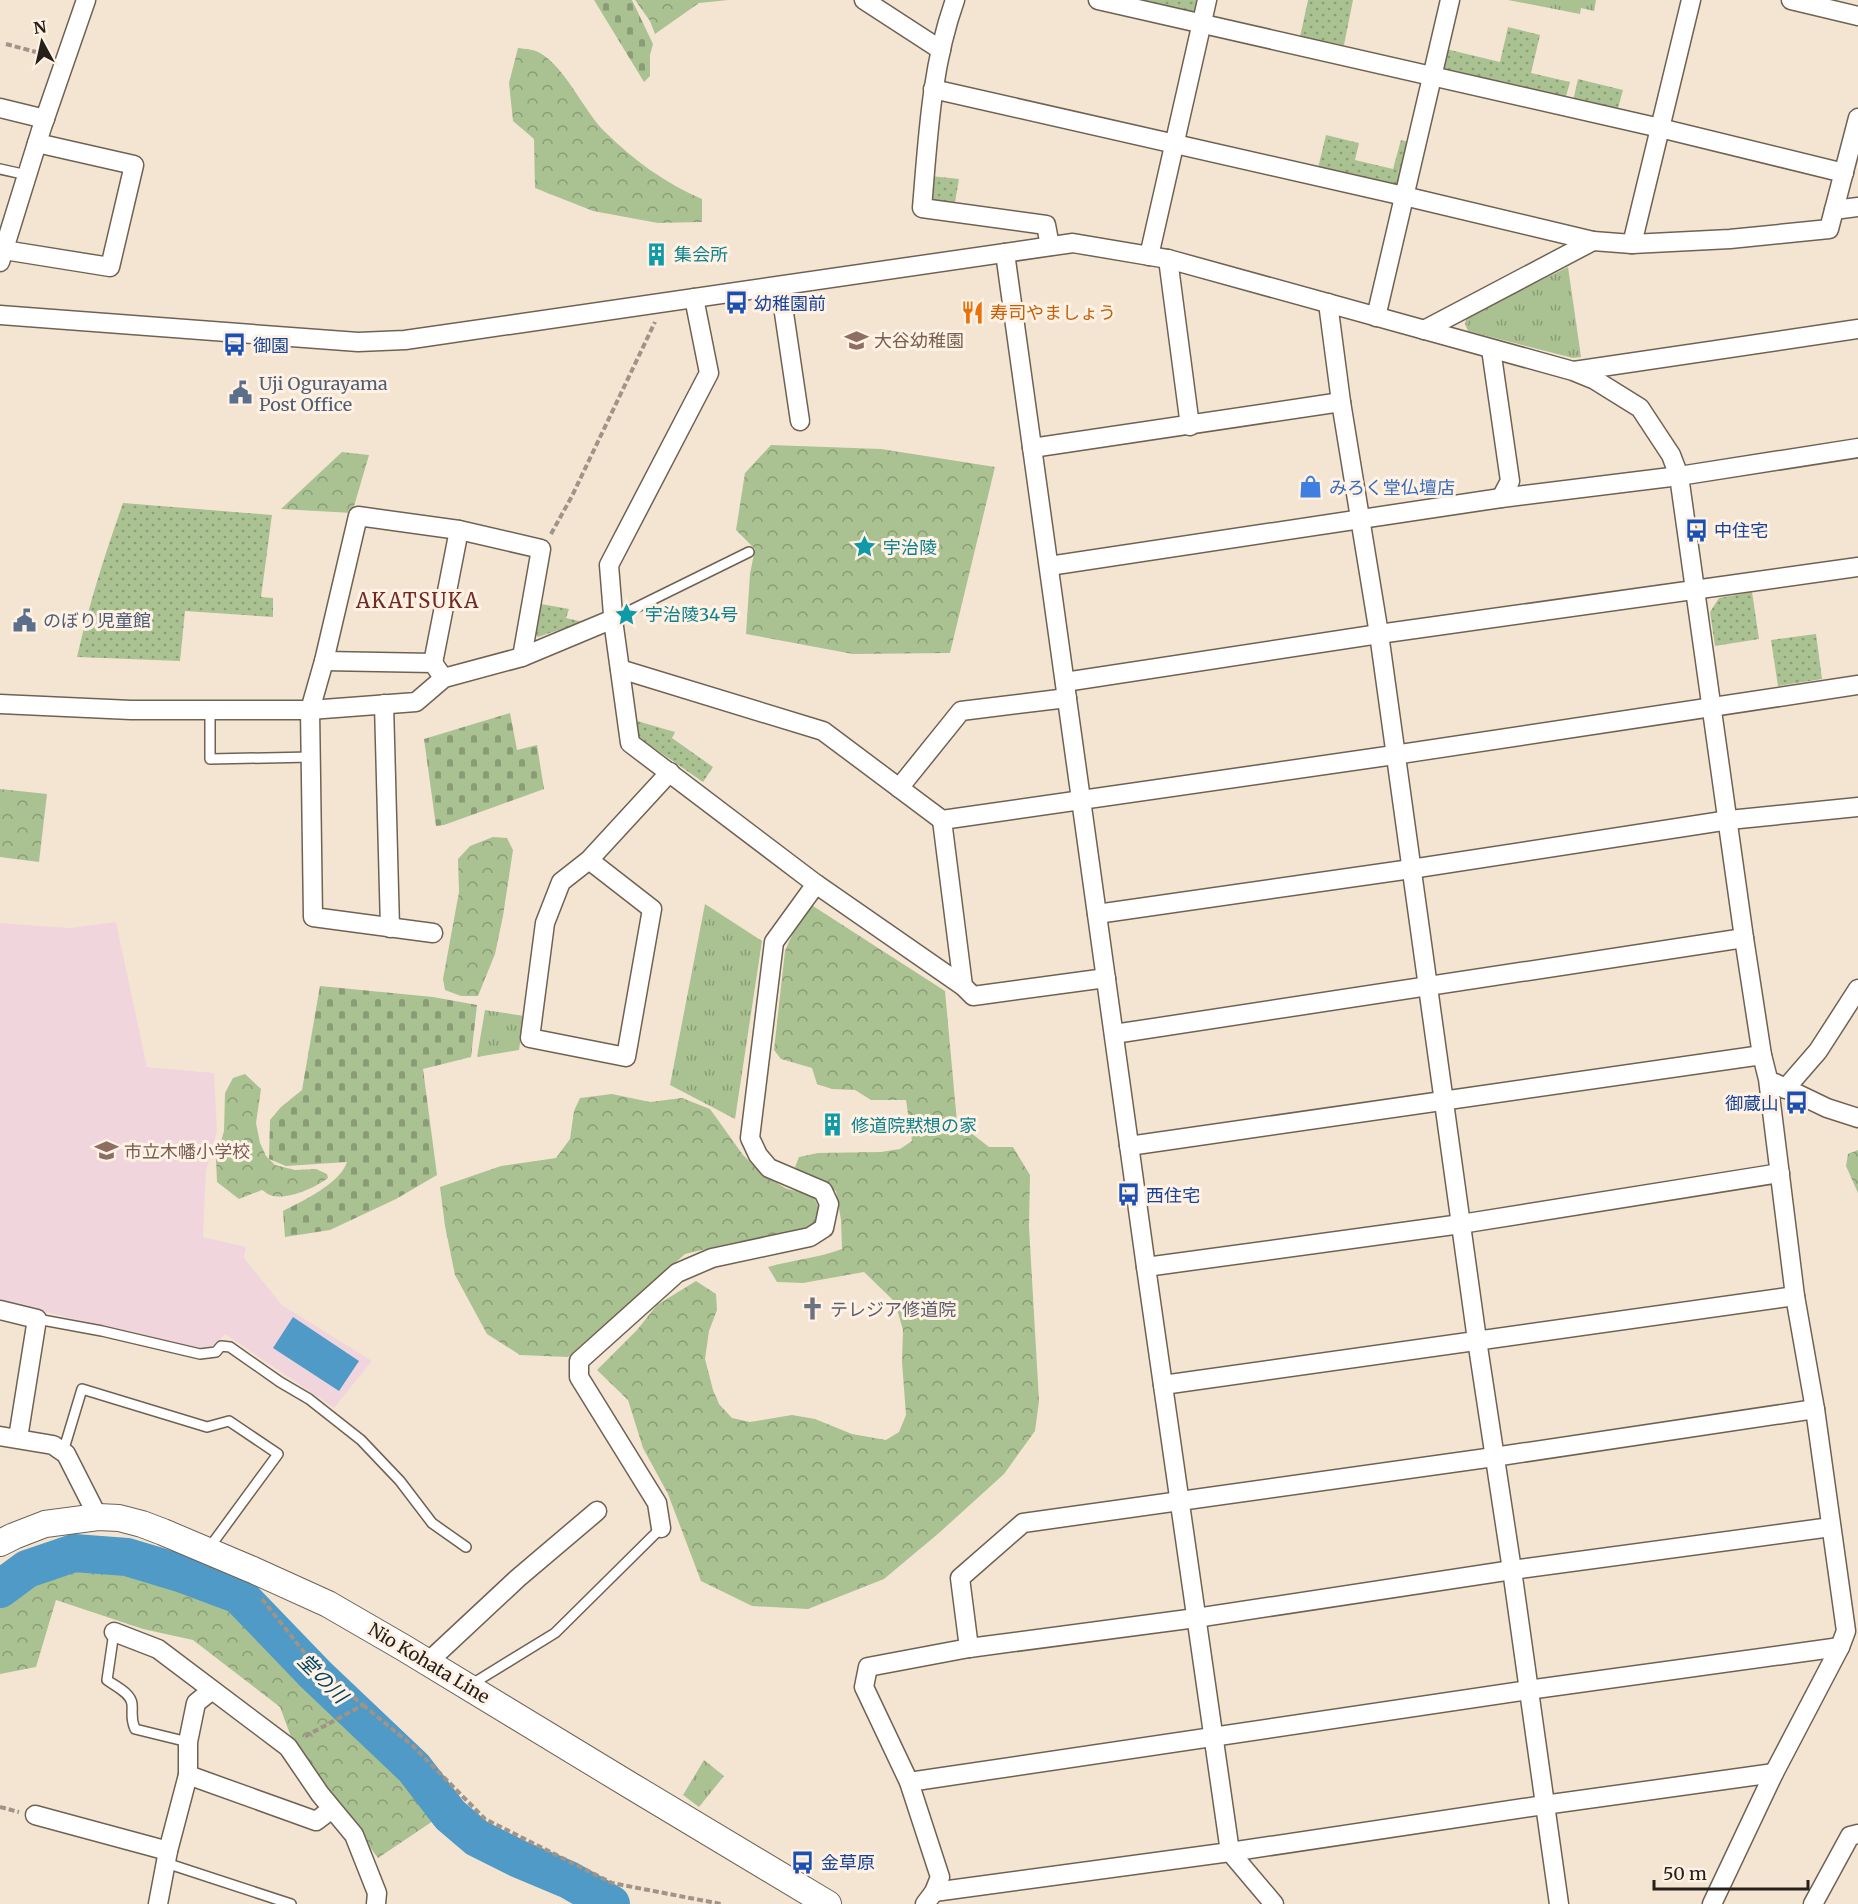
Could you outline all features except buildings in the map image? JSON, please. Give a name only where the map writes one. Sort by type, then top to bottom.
[{"type":"main road","name":"Nio Kohata Line","points":[[0,1544],[45,1524],[98,1516],[142,1524],[208,1550],[328,1604],[469,1686],[828,1904]]},
{"type":"street","points":[[37,143],[134,165],[110,267],[2,256],[8,211],[27,175],[37,143],[45,119],[86,0]]},
{"type":"street","points":[[864,0],[941,50]]},
{"type":"street","points":[[955,0],[946,25],[933,89],[922,208],[1046,225],[1050,246]]},
{"type":"street","points":[[1098,0],[1844,172]]},
{"type":"street","points":[[1149,256],[1208,0]]},
{"type":"street","points":[[1376,316],[1450,0]]},
{"type":"street","points":[[1632,244],[1690,0]]},
{"type":"street","points":[[1791,0],[1858,16]]},
{"type":"street","points":[[933,89],[1593,241],[1632,244],[1730,239],[1829,229],[1858,118]]},
{"type":"street","points":[[0,108],[45,119]]},
{"type":"street","points":[[1834,210],[1858,207]]},
{"type":"street","points":[[1424,330],[1593,241]]},
{"type":"street","points":[[0,315],[358,342],[405,340],[1073,243],[1168,259],[1573,371],[1595,380],[1640,408],[1671,455],[1679,476],[1744,938],[1762,1055],[1768,1079],[1795,1296],[1815,1409],[1846,1631],[1840,1647],[1774,1773],[1712,1904]]},
{"type":"street","points":[[1005,253],[1230,1852],[1274,1904]]},
{"type":"street","points":[[1168,259],[1190,426]]},
{"type":"street","points":[[780,286],[800,421]]},
{"type":"street","points":[[694,298],[709,373],[609,565],[630,743],[816,884],[963,986],[973,996],[1106,978]]},
{"type":"street","points":[[1328,303],[1341,402],[1379,634],[1394,755],[1559,1904]]},
{"type":"street","points":[[1573,371],[1858,329]]},
{"type":"street","points":[[1491,349],[1510,481],[1501,498]]},
{"type":"street","points":[[1032,448],[1341,402]]},
{"type":"street","points":[[1049,566],[1501,498],[1679,476],[1858,448]]},
{"type":"street","points":[[433,933],[313,917],[309,710],[324,661],[358,516],[459,531],[541,549],[522,657]]},
{"type":"street","points":[[0,704],[131,710],[309,710],[416,702],[439,671],[459,531]]},
{"type":"street","points":[[899,788],[961,711],[1379,634],[1858,567]]},
{"type":"street","points":[[324,661],[439,671],[522,657],[614,620]]},
{"type":"street","points":[[620,669],[823,731],[942,820],[1858,685]]},
{"type":"street","points":[[384,704],[390,927]]},
{"type":"street","points":[[588,860],[652,909],[626,1057],[530,1038],[545,923],[561,882],[588,860],[670,772]]},
{"type":"street","points":[[1097,914],[1412,869],[1729,820],[1858,807]]},
{"type":"street","points":[[942,820],[963,986]]},
{"type":"street","points":[[661,1528],[657,1503],[579,1377],[579,1361],[677,1273],[712,1258],[810,1237],[824,1228],[829,1204],[823,1191],[769,1168],[758,1155],[750,1138],[774,942],[816,884]]},
{"type":"street","points":[[1114,1034],[1744,938]]},
{"type":"street","points":[[1785,1089],[1818,1051],[1858,989]]},
{"type":"street","points":[[1129,1146],[1762,1055]]},
{"type":"street","points":[[1768,1079],[1827,1108],[1858,1118]]},
{"type":"street","points":[[1146,1267],[1461,1224],[1780,1173]]},
{"type":"street","points":[[1163,1385],[1795,1296]]},
{"type":"street","points":[[0,1310],[38,1319],[18,1438]]},
{"type":"street","points":[[969,1648],[960,1578],[1023,1523],[1494,1458],[1815,1409]]},
{"type":"street","points":[[0,1436],[53,1445],[66,1454],[98,1516]]},
{"type":"street","points":[[428,1662],[518,1578],[597,1511]]},
{"type":"street","points":[[929,1898],[940,1876],[909,1782],[864,1687],[868,1667],[969,1648],[1196,1618],[1512,1570],[1831,1527]]},
{"type":"street","points":[[114,1632],[158,1649],[288,1747],[320,1794],[354,1835],[377,1893],[376,1904]]},
{"type":"street","points":[[909,1782],[1528,1690],[1840,1647]]},
{"type":"street","points":[[158,1904],[167,1857],[188,1775],[188,1742],[196,1703],[212,1690]]},
{"type":"street","points":[[929,1898],[1544,1805],[1774,1773]]},
{"type":"street","points":[[188,1775],[316,1821],[332,1809]]},
{"type":"street","points":[[34,1815],[167,1857]]},
{"type":"street","points":[[1813,1904],[1850,1836],[1858,1834]]},
{"type":"lane","points":[[0,169],[27,175]]},
{"type":"lane","points":[[614,620],[749,552]]},
{"type":"lane","points":[[210,710],[210,759],[311,757]]},
{"type":"lane","points":[[38,1319],[200,1354],[216,1352],[221,1346],[230,1347],[309,1399],[361,1440],[400,1481],[432,1523],[466,1547]]},
{"type":"lane","points":[[63,1452],[82,1389],[207,1427],[229,1421],[278,1454],[208,1550]]},
{"type":"lane","points":[[469,1686],[555,1634],[661,1528]]},
{"type":"lane","points":[[114,1632],[107,1680],[129,1695],[133,1702],[131,1719],[135,1729],[188,1742]]},
{"type":"lane","points":[[167,1857],[291,1904]]},
{"type":"path","points":[[6,44],[65,60]]},
{"type":"path","points":[[541,549],[572,496],[664,302]]},
{"type":"path","points":[[253,1570],[263,1601],[311,1661],[413,1746],[485,1819],[612,1883],[721,1904]]},
{"type":"path","points":[[288,1747],[363,1705]]},
{"type":"shaded area","name":"市立木幡小学校","points":[[116,922],[147,1067],[214,1073],[217,1131],[206,1171],[203,1237],[246,1247],[244,1258],[282,1305],[372,1361],[334,1408],[225,1334],[213,1347],[197,1349],[0,1301],[0,923],[69,928]]},
{"type":"green space","points":[[594,0],[632,0],[653,44],[650,55],[650,76],[644,82]]},
{"type":"green space","points":[[635,0],[728,0],[699,3],[655,34],[650,21]]},
{"type":"green space","points":[[1126,0],[1201,0],[1197,16]]},
{"type":"green space","points":[[1308,0],[1353,0],[1344,45],[1300,37]]},
{"type":"green space","points":[[1508,0],[1596,0],[1594,11],[1581,8],[1580,14]]},
{"type":"green space","points":[[1508,27],[1540,35],[1531,73],[1570,82],[1565,100],[1441,70],[1446,49],[1500,62]]},
{"type":"green space","points":[[518,48],[540,53],[558,68],[604,131],[626,152],[662,178],[702,199],[702,222],[658,223],[593,211],[535,188],[534,139],[513,121],[509,83]]},
{"type":"green space","points":[[1578,79],[1623,90],[1617,112],[1573,101]]},
{"type":"green space","points":[[1326,135],[1359,143],[1355,160],[1393,169],[1401,140],[1412,143],[1401,188],[1318,168]]},
{"type":"green space","points":[[931,176],[959,179],[954,208],[929,204]]},
{"type":"green space","points":[[1568,267],[1581,357],[1573,358],[1468,331],[1465,324],[1467,317]]},
{"type":"green space","points":[[771,445],[881,449],[995,467],[950,653],[853,654],[746,634],[750,574],[755,549],[736,530],[745,473]]},
{"type":"green space","points":[[342,452],[369,455],[352,513],[281,509]]},
{"type":"green space","points":[[123,503],[272,515],[261,597],[273,598],[273,617],[185,611],[180,661],[77,657],[98,579]]},
{"type":"green space","points":[[1752,592],[1759,639],[1715,646],[1710,612],[1719,598]]},
{"type":"green space","points":[[541,604],[569,609],[566,618],[583,622],[538,637],[536,635]]},
{"type":"green space","points":[[1816,634],[1822,679],[1778,686],[1771,640]]},
{"type":"green space","points":[[510,713],[517,750],[537,745],[544,789],[436,826],[424,739]]},
{"type":"green space","points":[[637,721],[675,732],[672,738],[713,767],[703,782],[638,737]]},
{"type":"green space","points":[[0,789],[47,794],[39,862],[0,857]]},
{"type":"green space","points":[[493,837],[507,838],[513,850],[503,916],[495,954],[478,996],[461,996],[445,990],[443,979],[459,892],[458,859],[470,846]]},
{"type":"green space","points":[[705,904],[762,941],[735,1119],[670,1085]]},
{"type":"green space","points":[[813,906],[945,991],[957,1122],[989,1147],[1013,1147],[1030,1175],[1029,1227],[1039,1401],[1035,1431],[1004,1474],[939,1533],[884,1579],[808,1609],[752,1606],[701,1581],[668,1494],[643,1448],[628,1400],[597,1370],[637,1330],[657,1305],[696,1281],[716,1294],[717,1310],[709,1331],[705,1359],[719,1404],[732,1418],[750,1422],[792,1415],[815,1419],[852,1434],[886,1440],[899,1432],[906,1415],[902,1362],[903,1330],[895,1302],[864,1272],[803,1283],[777,1282],[768,1267],[842,1249],[841,1220],[836,1191],[808,1179],[795,1167],[799,1157],[818,1153],[881,1152],[900,1149],[912,1141],[906,1100],[871,1100],[855,1090],[832,1089],[817,1084],[812,1068],[781,1059],[774,1050],[785,951],[799,919]]},
{"type":"green space","points":[[320,986],[433,997],[477,1005],[471,1057],[423,1069],[437,1175],[396,1199],[330,1230],[285,1237],[283,1211],[329,1185],[337,1178],[347,1162],[286,1166],[269,1159],[270,1120],[281,1107],[302,1090]]},
{"type":"green space","points":[[485,1010],[524,1016],[519,1050],[477,1057]]},
{"type":"green space","points":[[245,1074],[261,1089],[256,1123],[260,1143],[266,1156],[275,1165],[295,1170],[316,1169],[327,1174],[328,1178],[316,1186],[292,1195],[269,1195],[262,1190],[239,1199],[217,1182],[216,1159],[224,1131],[225,1093],[233,1078]]},
{"type":"green space","points":[[612,1094],[650,1102],[682,1098],[710,1109],[743,1155],[763,1175],[787,1189],[813,1195],[822,1216],[812,1231],[736,1242],[685,1254],[568,1357],[520,1355],[487,1334],[455,1275],[440,1187],[501,1166],[556,1158],[570,1139],[574,1111],[580,1098]]},
{"type":"green space","points":[[1858,1150],[1858,1193],[1846,1166],[1848,1154]]},
{"type":"green space","points":[[76,1562],[126,1566],[233,1606],[406,1772],[439,1817],[378,1858],[294,1745],[280,1707],[193,1640],[143,1629],[56,1600],[36,1667],[0,1674],[0,1601],[34,1578]]},
{"type":"green space","points":[[704,1760],[724,1776],[699,1807],[683,1795]]},
{"type":"water","points":[[293,1317],[359,1361],[339,1391],[273,1348]]},
{"type":"waterway","name":"堂の川","points":[[0,1589],[27,1569],[74,1553],[127,1557],[180,1573],[239,1595],[316,1675],[414,1768],[450,1815],[477,1838],[569,1880],[611,1904]]},
{"type":"place","name":"集会所","points":[[656,254]]},
{"type":"place","name":"幼稚園前","points":[[736,303]]},
{"type":"place","name":"寿司やましょう","points":[[972,312]]},
{"type":"place","name":"大谷幼稚園","points":[[856,340]]},
{"type":"place","name":"御園","points":[[235,345]]},
{"type":"place","name":"Uji Ogurayama Post Office","points":[[241,393]]},
{"type":"place","name":"みろく堂仏壇店","points":[[1311,487]]},
{"type":"place","name":"中住宅","points":[[1696,530]]},
{"type":"place","name":"宇治陵","points":[[865,547]]},
{"type":"place","name":"宇治陵34号","points":[[627,614]]},
{"type":"place","name":"のぼり児童館","points":[[25,620]]},
{"type":"place","name":"御蔵山","points":[[1797,1103]]},
{"type":"place","name":"修道院黙想の家","points":[[833,1125]]},
{"type":"place","name":"市立木幡小学校","points":[[106,1151]]},
{"type":"place","name":"西住宅","points":[[1128,1195]]},
{"type":"place","name":"テレジア修道院","points":[[812,1309]]},
{"type":"place","name":"金草原","points":[[803,1862]]},
{"type":"district","name":"AKATSUKA","points":[[418,600]]}]
